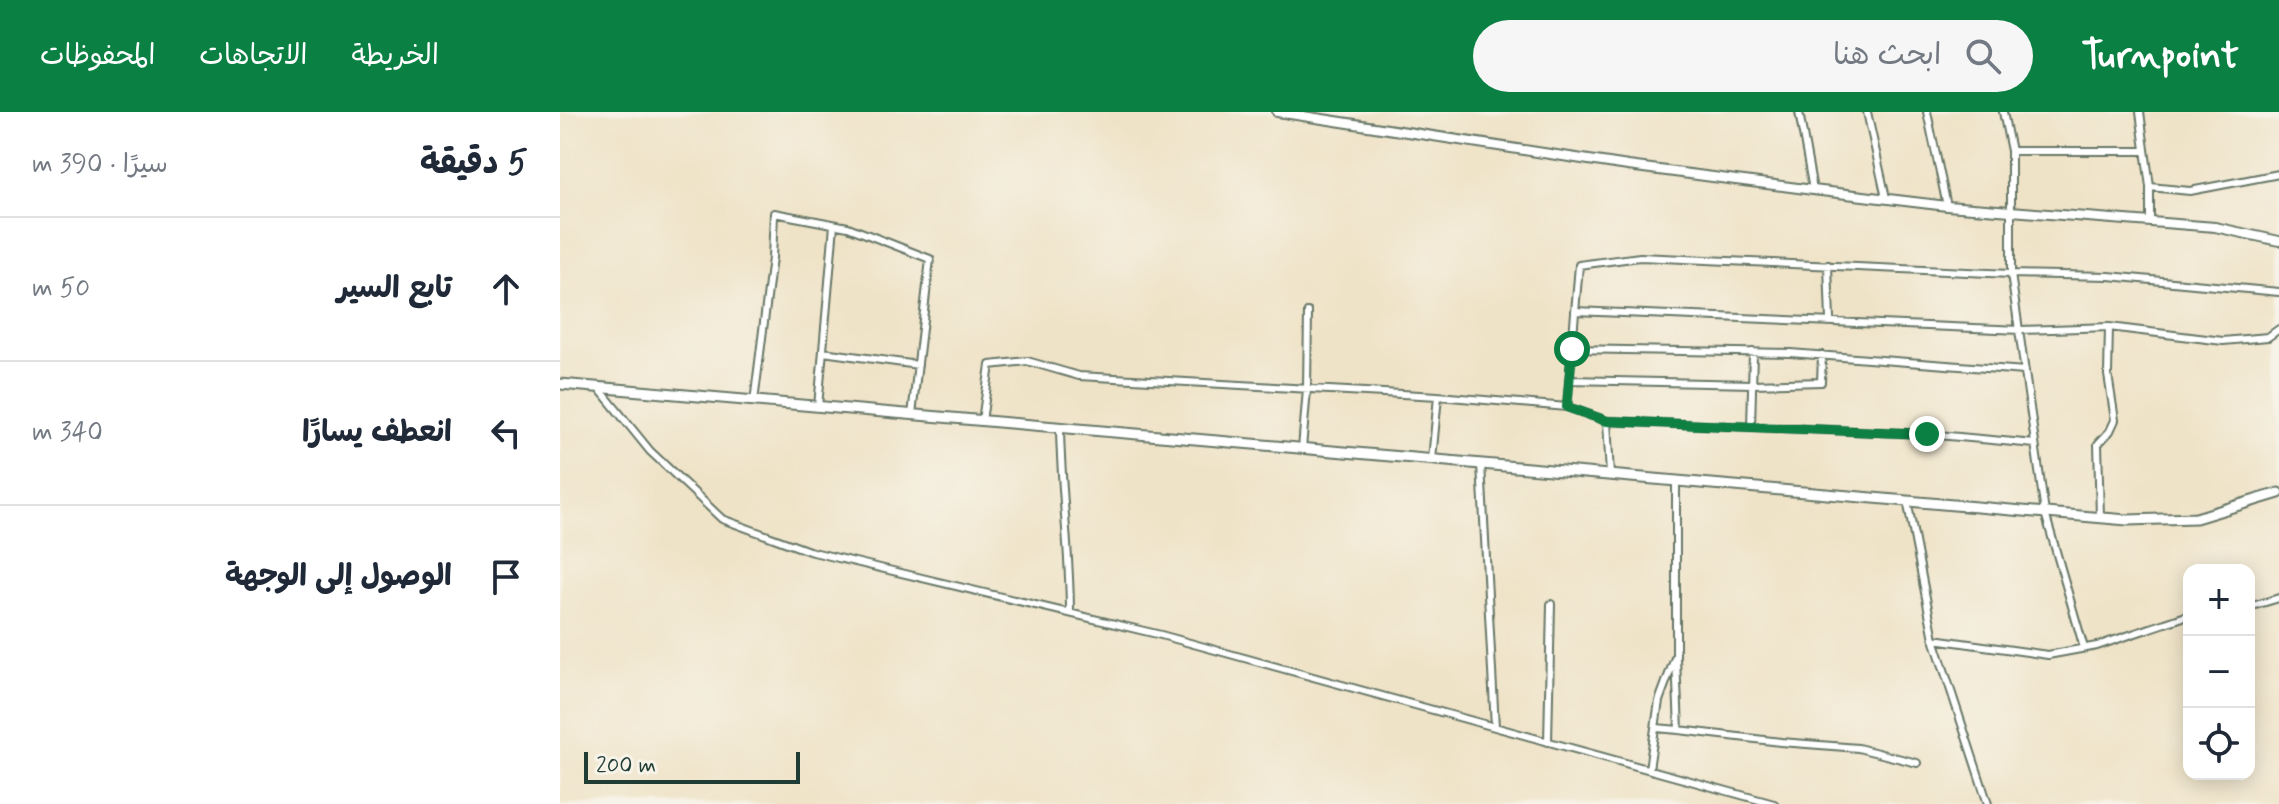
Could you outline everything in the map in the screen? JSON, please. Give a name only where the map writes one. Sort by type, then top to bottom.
[{"type":"main road","points":[[560,384],[2127,520],[2196,518],[2279,493]]},
{"type":"street","points":[[1277,112],[1813,190],[1947,206],[2215,227],[2279,241]]},
{"type":"street","points":[[1799,112],[1813,190]]},
{"type":"street","points":[[1867,112],[1886,198]]},
{"type":"street","points":[[1927,112],[1947,206]]},
{"type":"street","points":[[2003,112],[2011,151],[2011,274],[2045,513],[2084,648]]},
{"type":"street","points":[[2140,112],[2150,187],[2150,222]]},
{"type":"street","points":[[2011,151],[2145,151]]},
{"type":"street","points":[[2150,187],[2190,191],[2279,174]]},
{"type":"street","points":[[754,402],[772,258],[774,213],[848,227],[930,259],[912,416]]},
{"type":"street","points":[[818,407],[834,225]]},
{"type":"street","points":[[1567,407],[1579,265],[1640,257],[2109,276],[2279,292]]},
{"type":"street","points":[[1828,265],[1830,320]]},
{"type":"street","points":[[1575,311],[2021,330],[2109,327],[2223,341],[2268,337],[2279,329]]},
{"type":"street","points":[[1302,449],[1308,312]]},
{"type":"street","points":[[2100,517],[2098,444],[2115,420],[2108,375],[2109,327]]},
{"type":"street","points":[[1572,349],[1822,355],[2025,371]]},
{"type":"street","points":[[823,352],[918,365]]},
{"type":"street","points":[[1751,427],[1753,352]]},
{"type":"street","points":[[1569,380],[1753,384],[1821,382],[1822,355]]},
{"type":"street","points":[[981,422],[990,365],[1027,361],[1079,376],[1438,396],[1567,407],[1607,421],[1927,434],[2035,444]]},
{"type":"street","points":[[598,387],[650,451],[722,519],[809,551],[1176,639],[1774,804]]},
{"type":"street","points":[[1432,460],[1438,396]]},
{"type":"street","points":[[1607,421],[1610,475]]},
{"type":"street","points":[[1060,429],[1061,491],[1070,552],[1070,613]]},
{"type":"street","points":[[1481,464],[1495,727]]},
{"type":"street","points":[[1676,480],[1679,730]]},
{"type":"street","points":[[1907,500],[1934,639],[1988,804]]},
{"type":"street","points":[[2255,605],[2279,598]]},
{"type":"street","points":[[1548,742],[1551,604]]},
{"type":"street","points":[[1934,639],[2048,655],[2084,648],[2183,617]]},
{"type":"street","points":[[1649,769],[1659,701],[1676,655]]},
{"type":"street","points":[[1659,701],[1678,703]]},
{"type":"street","points":[[1656,728],[1858,748],[1917,763]]},
{"type":"route","points":[[1572,349],[1567,407],[1607,421],[1927,434]]}]
